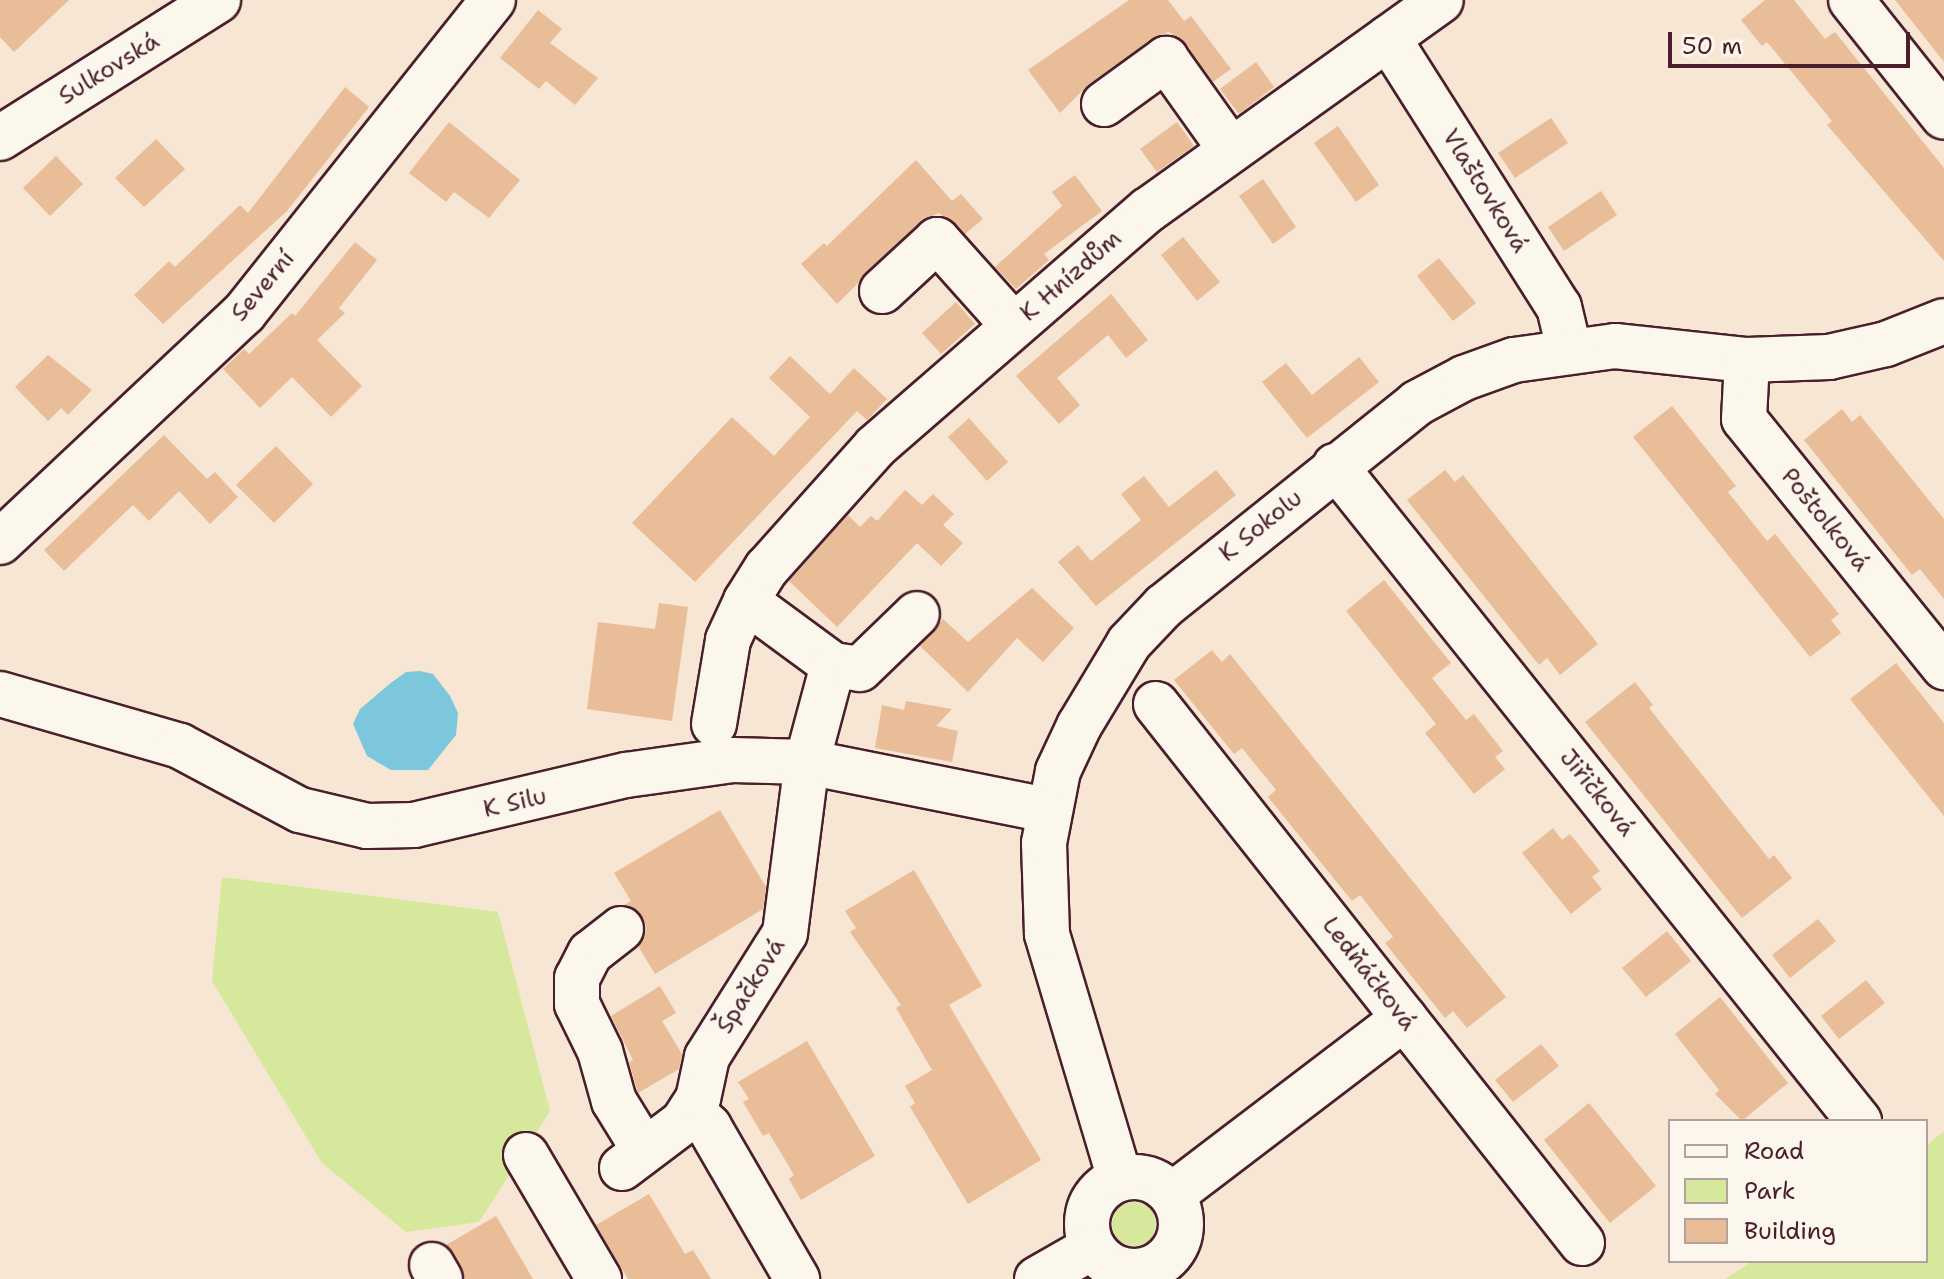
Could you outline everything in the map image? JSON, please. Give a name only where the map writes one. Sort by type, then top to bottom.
[{"type":"street","name":"Sulkovská","points":[[0,138],[218,0]]},
{"type":"street","name":"Severní","points":[[0,542],[244,313],[493,0]]},
{"type":"street","name":"K Hnízdům","points":[[714,724],[728,640],[746,601],[767,568],[875,447],[1148,210],[1441,0]]},
{"type":"street","points":[[1851,0],[1944,117]]},
{"type":"street","name":"Vlaštovková","points":[[1388,38],[1559,307],[1569,349]]},
{"type":"street","points":[[1104,104],[1166,59],[1231,150]]},
{"type":"street","points":[[882,291],[937,240],[1014,326]]},
{"type":"street","name":"K Sokolu","points":[[1120,1179],[1047,934],[1042,891],[1048,810],[1079,726],[1129,643],[1164,606],[1417,403],[1464,378],[1569,349],[1615,346],[1747,360],[1860,351],[1944,321]]},
{"type":"street","name":"Poštolková","points":[[1747,360],[1744,419],[1944,667]]},
{"type":"street","name":"Jiřičková","points":[[1335,466],[1857,1119]]},
{"type":"street","points":[[746,601],[833,665],[860,669],[917,614]]},
{"type":"street","points":[[807,762],[833,665]]},
{"type":"street","name":"K Silu","points":[[0,694],[180,746],[300,810],[367,826],[443,819],[657,771],[733,760],[807,762],[1048,810]]},
{"type":"street","name":"Ledňáčková","points":[[1156,704],[1582,1243]]},
{"type":"street","name":"Špačková","points":[[621,929],[590,953],[577,978],[577,1004],[600,1051],[633,1159],[683,1122],[698,1099],[707,1057],[785,933],[807,762]]},
{"type":"street","points":[[1172,1195],[1404,1018]]},
{"type":"street","points":[[691,1110],[709,1127],[797,1279]]},
{"type":"street","points":[[526,1155],[599,1279]]},
{"type":"street","points":[[1120,1179],[1154,1180],[1172,1195],[1181,1215],[1180,1236],[1159,1264],[1123,1270],[1093,1247],[1088,1212],[1100,1191],[1120,1179]]},
{"type":"street","points":[[1037,1279],[1093,1247]]},
{"type":"green space","points":[[222,877],[498,912],[550,1111],[479,1222],[406,1232],[322,1163],[212,981]]},
{"type":"green space","points":[[1944,1131],[1944,1279],[1725,1279],[1750,1263],[1928,1263],[1928,1144]]},
{"type":"green space","points":[[1134,1202],[1150,1208],[1156,1224],[1150,1240],[1134,1246],[1118,1240],[1112,1224],[1118,1208]]},
{"type":"water","points":[[406,672],[433,674],[450,696],[458,713],[456,735],[428,770],[391,770],[367,756],[353,724],[360,709],[392,682]]},
{"type":"building","points":[[0,0],[69,0],[14,52],[0,37]]},
{"type":"building","points":[[1129,0],[1168,0],[1184,21],[1191,16],[1231,69],[1213,82],[1186,44],[1169,32],[1151,39],[1089,84],[1060,113],[1028,70]]},
{"type":"building","points":[[1765,0],[1794,0],[1825,39],[1835,32],[1944,168],[1944,261],[1827,125],[1832,121],[1767,42],[1762,46],[1741,20]]},
{"type":"building","points":[[1895,0],[1944,0],[1944,62]]},
{"type":"building","points":[[538,10],[562,29],[550,43],[598,78],[575,105],[546,81],[539,89],[500,58]]},
{"type":"building","points":[[1256,62],[1274,87],[1239,114],[1220,89]]},
{"type":"building","points":[[345,87],[369,107],[287,211],[163,324],[134,295],[169,261],[175,267],[240,205],[248,213]]},
{"type":"building","points":[[1551,118],[1568,143],[1515,178],[1498,153]]},
{"type":"building","points":[[449,122],[520,180],[489,218],[454,192],[446,202],[409,173]]},
{"type":"building","points":[[1177,122],[1194,146],[1157,172],[1140,149]]},
{"type":"building","points":[[1338,126],[1379,185],[1356,202],[1314,143]]},
{"type":"building","points":[[156,139],[185,169],[144,207],[115,178]]},
{"type":"building","points":[[56,156],[83,184],[50,216],[23,188]]},
{"type":"building","points":[[916,160],[952,201],[961,194],[983,219],[965,234],[939,213],[921,221],[837,304],[801,264],[824,243],[827,246]]},
{"type":"building","points":[[1075,175],[1102,211],[1044,254],[1049,260],[1016,289],[995,267],[1062,206],[1052,192]]},
{"type":"building","points":[[1263,179],[1296,227],[1273,244],[1239,196]]},
{"type":"building","points":[[1601,191],[1617,215],[1564,251],[1548,227]]},
{"type":"building","points":[[1183,237],[1220,282],[1197,301],[1161,255]]},
{"type":"building","points":[[355,242],[377,260],[339,308],[345,313],[317,340],[362,386],[331,417],[292,377],[260,408],[223,369],[244,349],[249,354],[292,313],[295,316]]},
{"type":"building","points":[[1439,258],[1476,303],[1453,321],[1417,276]]},
{"type":"building","points":[[1111,294],[1148,340],[1126,358],[1108,335],[1057,378],[1080,405],[1059,424],[1016,376]]},
{"type":"building","points":[[956,302],[975,324],[941,354],[922,333]]},
{"type":"building","points":[[48,355],[92,390],[68,415],[61,408],[48,421],[15,387]]},
{"type":"building","points":[[790,356],[830,394],[854,368],[887,399],[867,420],[857,411],[695,582],[632,523],[732,417],[774,456],[810,417],[769,378]]},
{"type":"building","points":[[1359,357],[1379,382],[1307,438],[1262,382],[1286,363],[1312,395]]},
{"type":"building","points":[[1672,406],[1736,486],[1728,492],[1767,541],[1775,534],[1839,614],[1831,620],[1841,633],[1810,657],[1633,437]]},
{"type":"building","points":[[1842,409],[1852,422],[1860,415],[1944,519],[1944,599],[1920,569],[1912,575],[1804,440]]},
{"type":"building","points":[[969,418],[1008,462],[987,481],[948,437]]},
{"type":"building","points":[[164,435],[207,479],[215,472],[238,497],[210,524],[179,491],[149,521],[133,505],[64,571],[44,550]]},
{"type":"building","points":[[276,446],[313,484],[274,523],[236,485]]},
{"type":"building","points":[[1216,470],[1236,495],[1096,606],[1058,562],[1078,545],[1091,561],[1141,520],[1121,494],[1144,476],[1169,507]]},
{"type":"building","points":[[1445,470],[1455,482],[1463,475],[1598,644],[1560,675],[1547,658],[1539,665],[1407,500]]},
{"type":"building","points":[[905,490],[922,505],[933,494],[954,514],[943,525],[963,543],[941,566],[917,543],[837,627],[789,581],[848,515],[860,527],[871,516],[877,521]]},
{"type":"building","points":[[1384,580],[1451,663],[1432,678],[1466,720],[1474,714],[1503,751],[1495,757],[1505,769],[1474,794],[1425,733],[1436,724],[1346,611]]},
{"type":"building","points":[[1032,588],[1074,628],[1043,662],[1017,638],[968,692],[920,646],[943,619],[968,642]]},
{"type":"building","points":[[659,603],[688,607],[672,721],[587,709],[598,622],[655,629]]},
{"type":"building","points":[[1212,650],[1222,662],[1230,654],[1506,997],[1467,1028],[1453,1011],[1445,1018],[1385,943],[1393,937],[1360,895],[1352,901],[1268,797],[1276,790],[1242,748],[1234,754],[1174,680]]},
{"type":"building","points":[[1896,663],[1944,723],[1944,816],[1850,699]]},
{"type":"building","points":[[1635,682],[1653,705],[1649,708],[1769,859],[1774,855],[1792,878],[1742,918],[1585,722]]},
{"type":"building","points":[[906,701],[952,709],[936,726],[958,731],[952,762],[875,748],[882,705],[904,710]]},
{"type":"building","points":[[720,810],[766,887],[763,909],[655,974],[638,946],[646,925],[640,913],[625,905],[631,901],[614,873]]},
{"type":"building","points":[[1553,828],[1562,840],[1570,834],[1600,871],[1592,877],[1602,889],[1571,914],[1522,853]]},
{"type":"building","points":[[914,870],[982,986],[949,1005],[1041,1160],[968,1204],[910,1107],[915,1103],[905,1086],[932,1070],[896,1008],[901,1005],[850,932],[856,928],[845,911]]},
{"type":"building","points":[[1818,919],[1836,941],[1790,978],[1772,955]]},
{"type":"building","points":[[1667,931],[1691,961],[1646,997],[1622,968]]},
{"type":"building","points":[[1866,980],[1885,1003],[1839,1039],[1821,1016]]},
{"type":"building","points":[[660,986],[676,1013],[662,1021],[682,1054],[679,1069],[638,1093],[629,1062],[633,1060],[611,1016]]},
{"type":"building","points":[[1720,997],[1788,1083],[1744,1119],[1740,1119],[1715,1094],[1719,1090],[1675,1034]]},
{"type":"building","points":[[807,1041],[875,1156],[801,1200],[789,1179],[794,1175],[769,1133],[763,1136],[743,1102],[749,1099],[738,1082]]},
{"type":"building","points":[[1541,1044],[1559,1066],[1513,1102],[1495,1080]]},
{"type":"building","points":[[1589,1103],[1656,1186],[1610,1223],[1544,1140]]},
{"type":"building","points":[[649,1194],[685,1254],[693,1250],[711,1279],[628,1279],[596,1225]]},
{"type":"building","points":[[496,1216],[533,1279],[465,1279],[446,1245]]}]
